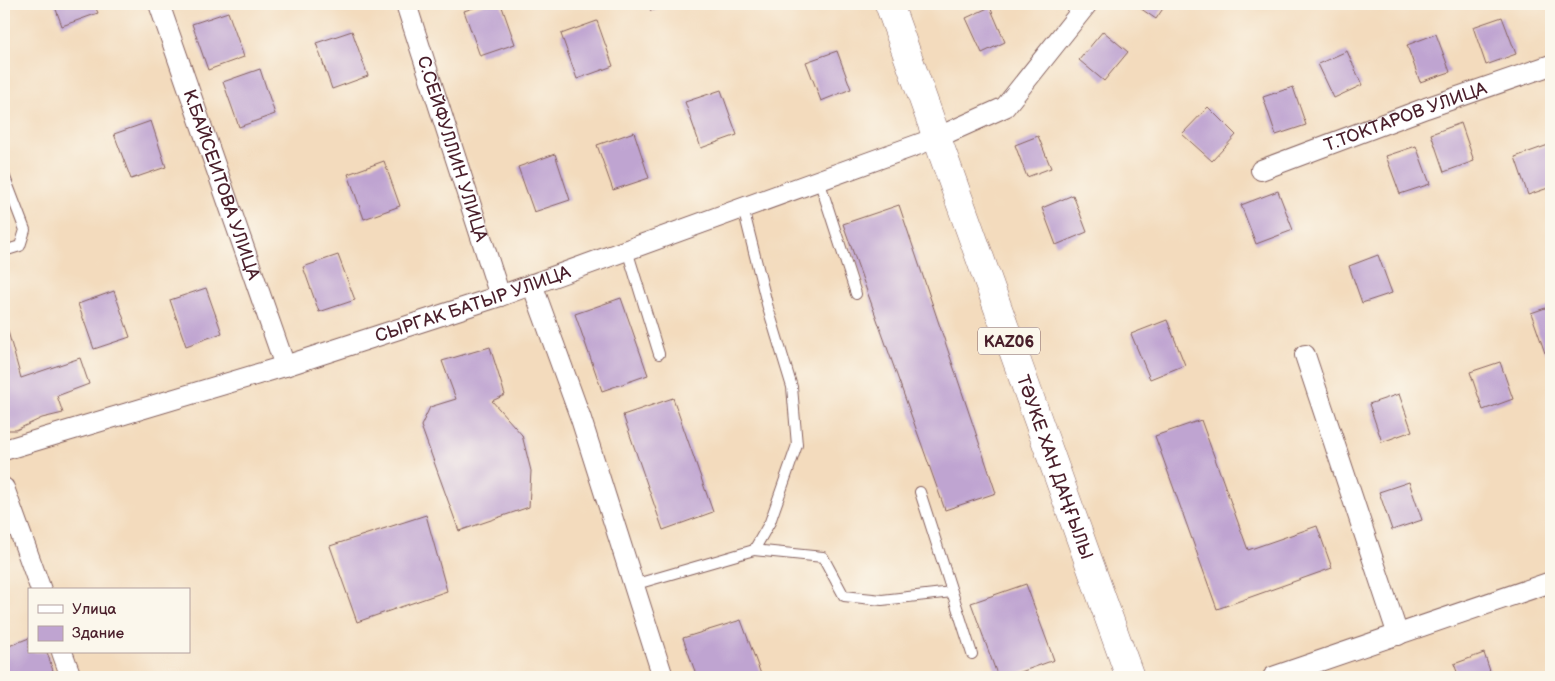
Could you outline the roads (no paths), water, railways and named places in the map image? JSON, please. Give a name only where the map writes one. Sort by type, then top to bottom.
[{"type":"main road","name":"ТӘУКЕ ХАН ДАҢҒЫЛЫ","points":[[889,4],[1130,677]]},
{"type":"street","name":"К.БАЙСЕИТОВА УЛИЦА","points":[[159,4],[285,366]]},
{"type":"street","name":"С.СЕЙФУЛЛИН УЛИЦА","points":[[406,4],[500,296]]},
{"type":"street","name":"СЫРГАК БАТЫР УЛИЦА","points":[[4,450],[285,366],[500,296],[936,138],[1005,107],[1087,4]]},
{"type":"street","name":"Т.ТОКТАРОВ УЛИЦА","points":[[1261,170],[1426,108],[1551,65]]},
{"type":"street","points":[[532,284],[581,419],[663,677]]},
{"type":"street","points":[[1305,355],[1398,635]]},
{"type":"street","points":[[4,488],[40,588]]},
{"type":"street","points":[[1273,677],[1551,582]]},
{"type":"street","points":[[63,654],[71,677]]},
{"type":"lane","points":[[4,174],[25,230],[20,246],[4,251]]},
{"type":"lane","points":[[819,180],[856,294]]},
{"type":"lane","points":[[743,208],[768,308],[792,387],[797,445],[770,522],[754,550]]},
{"type":"lane","points":[[627,250],[659,354]]},
{"type":"lane","points":[[920,492],[972,654]]},
{"type":"lane","points":[[633,585],[754,550],[823,557],[844,596],[882,600],[952,592]]}]
